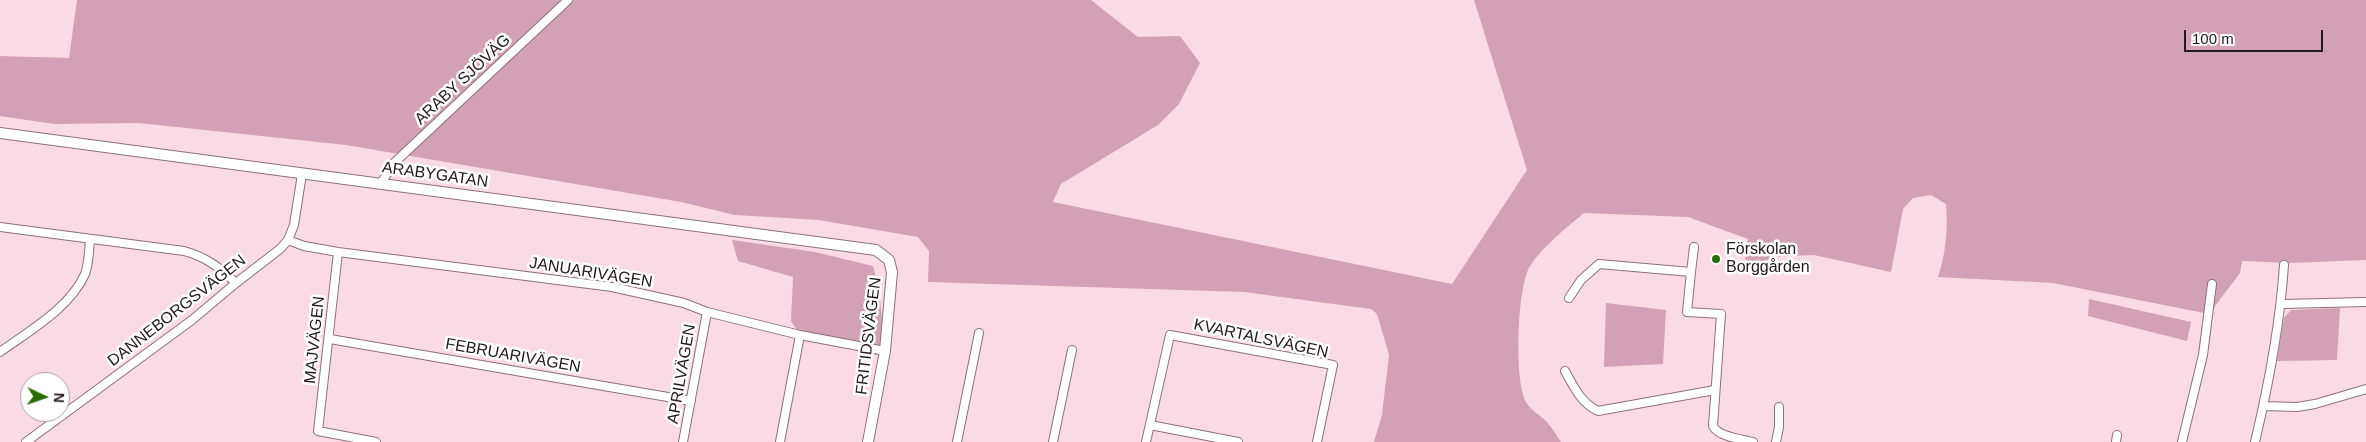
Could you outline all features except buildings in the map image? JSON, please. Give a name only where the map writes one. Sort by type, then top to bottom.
[{"type":"street","name":"ARABY SJÖVÄG","points":[[381,183],[394,164],[568,0]]},
{"type":"street","name":"ARABYGATAN","points":[[0,134],[867,248]]},
{"type":"street","name":"DANNEBORGSVÄGEN","points":[[26,442],[192,320],[280,249],[288,240],[294,225],[302,174]]},
{"type":"street","points":[[0,226],[184,251],[201,255],[218,266],[236,283]]},
{"type":"street","points":[[0,352],[49,316],[74,292],[85,273],[90,239]]},
{"type":"street","name":"JANUARIVÄGEN","points":[[288,240],[304,246],[338,252],[612,287],[684,303],[707,312],[800,335],[885,351]]},
{"type":"street","points":[[1694,247],[1687,312],[1721,314],[1714,429],[1753,442]]},
{"type":"street","name":"FRITIDSVÄGEN","points":[[867,248],[884,254],[889,260],[892,272],[885,351],[868,442]]},
{"type":"street","name":"MAJVÄGEN","points":[[338,252],[330,339],[318,431],[376,442]]},
{"type":"street","points":[[1569,298],[1581,280],[1599,264],[1691,272]]},
{"type":"street","points":[[2255,442],[2282,304],[2284,265]]},
{"type":"street","points":[[2182,442],[2203,355],[2212,284]]},
{"type":"street","points":[[2282,304],[2366,302]]},
{"type":"street","name":"APRILVÄGEN","points":[[683,442],[707,312]]},
{"type":"street","points":[[957,442],[979,333]]},
{"type":"street","points":[[780,442],[800,335]]},
{"type":"street","name":"KVARTALSVÄGEN","points":[[1150,425],[1170,335],[1333,365],[1317,442]]},
{"type":"street","name":"FEBRUARIVÄGEN","points":[[330,339],[691,401]]},
{"type":"street","points":[[1053,442],[1072,350]]},
{"type":"street","points":[[1566,371],[1575,390],[1584,401],[1589,406],[1598,410],[1715,390]]},
{"type":"street","points":[[2263,406],[2297,407],[2366,389]]},
{"type":"street","points":[[1776,442],[1779,427],[1779,407]]},
{"type":"street","points":[[1146,442],[1150,425],[1238,442]]},
{"type":"shaded area","points":[[77,0],[1091,0],[1138,37],[1180,36],[1200,63],[1179,104],[1158,125],[1061,184],[1053,202],[1452,284],[1527,170],[1474,0],[2366,0],[2366,260],[2289,263],[2242,261],[2240,273],[2209,314],[2053,283],[1938,277],[1946,241],[1946,204],[1931,195],[1913,198],[1903,209],[1891,272],[1814,255],[1771,257],[1757,269],[1745,259],[1748,239],[1688,217],[1584,213],[1548,244],[1536,258],[1530,266],[1522,294],[1518,336],[1520,378],[1523,395],[1528,405],[1547,422],[1561,442],[1374,442],[1382,415],[1389,355],[1377,314],[1371,309],[1244,292],[928,282],[929,251],[918,237],[819,220],[735,215],[681,202],[346,145],[139,123],[54,124],[0,116],[0,56],[69,58]]},
{"type":"shaded area","points":[[732,240],[815,252],[873,266],[879,289],[885,351],[800,335],[791,321],[793,277],[738,261]]},
{"type":"shaded area","points":[[2089,299],[2191,322],[2187,341],[2088,316]]},
{"type":"shaded area","points":[[1606,303],[1666,310],[1663,364],[1604,367]]},
{"type":"shaded area","points":[[2340,308],[2337,360],[2277,361],[2284,318],[2291,310]]},
{"type":"place","name":"Förskolan Borggården","points":[[1716,259]]}]
